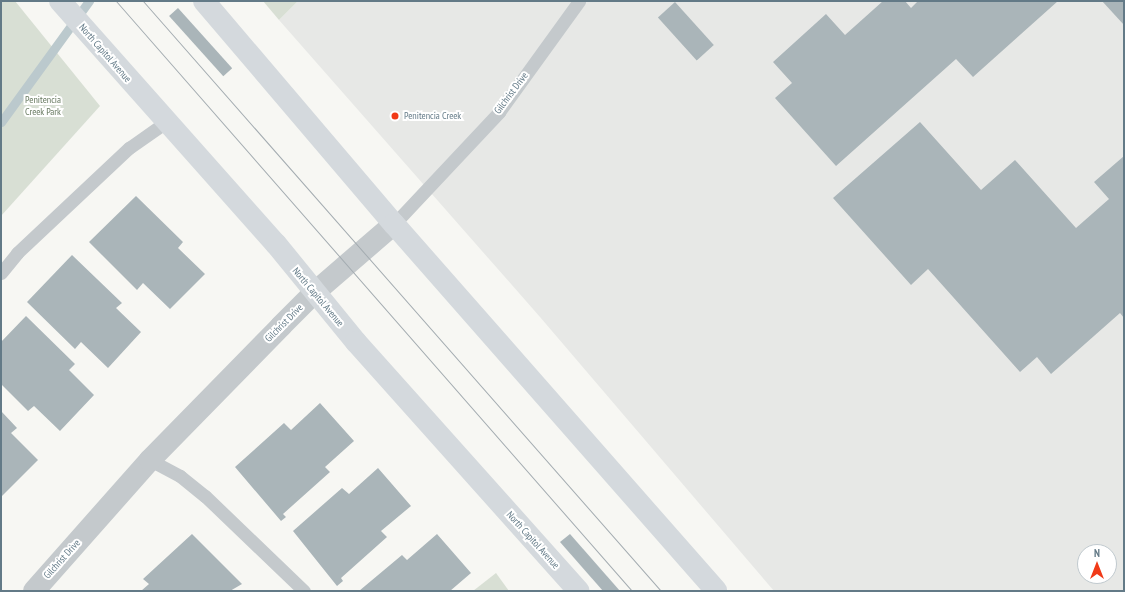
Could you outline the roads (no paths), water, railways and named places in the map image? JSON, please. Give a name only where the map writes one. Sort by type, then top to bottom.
[{"type":"main road","name":"North Capitol Avenue","points":[[60,1],[276,244],[314,293],[579,591]]},
{"type":"main road","points":[[204,1],[394,224],[716,591]]},
{"type":"street","name":"Gilchrist Drive","points":[[34,591],[150,460],[314,293],[394,224]]},
{"type":"lane","name":"Gilchrist Drive","points":[[394,224],[499,112],[579,1]]},
{"type":"lane","points":[[1,273],[17,253],[129,148],[166,122]]},
{"type":"lane","points":[[150,460],[180,476],[204,496],[304,591]]},
{"type":"waterway","points":[[1,122],[89,1]]},
{"type":"tram line","points":[[116,1],[632,591]]},
{"type":"tram line","points":[[143,1],[661,591]]},
{"type":"place","name":"Penitencia Creek","points":[[395,116]]},
{"type":"park label","name":"Penitencia Creek Park","points":[[43,104]]}]
